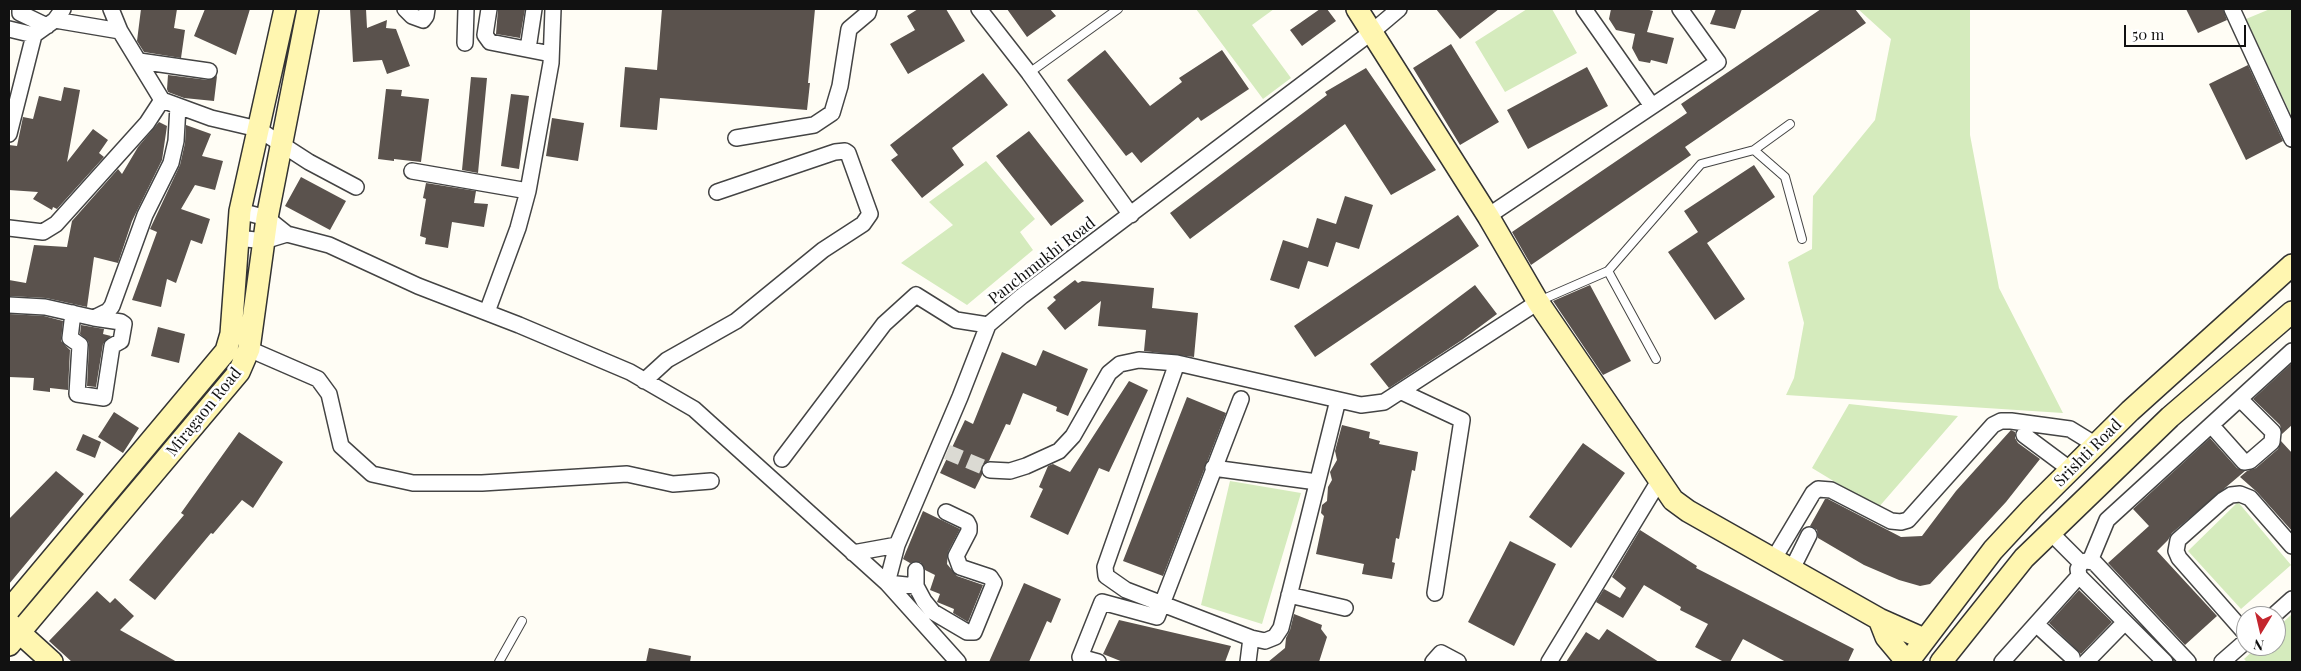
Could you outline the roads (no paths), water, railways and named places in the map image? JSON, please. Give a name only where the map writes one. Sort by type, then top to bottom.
[{"type":"main road","name":"Miragaon Road","points":[[9,610],[226,351],[231,334],[240,211],[285,9]]},
{"type":"main road","name":"Miragaon Road","points":[[12,633],[239,372],[249,350],[267,218],[308,9]]},
{"type":"main road","points":[[1357,9],[1373,31],[1488,216],[1538,302],[1673,500],[1688,511],[1879,620],[1924,639]]},
{"type":"main road","name":"Srishti Road","points":[[1907,662],[1993,550],[2130,411],[2292,265]]},
{"type":"main road","name":"Srishti Road","points":[[1941,662],[2024,558],[2050,532],[2170,417],[2292,312]]},
{"type":"main road","points":[[1879,620],[1886,637],[1907,662]]},
{"type":"main road","points":[[12,633],[52,662]]},
{"type":"street","points":[[20,9],[20,12],[120,31]]},
{"type":"street","points":[[110,9],[120,31],[162,100],[211,118],[258,129],[280,144],[356,187]]},
{"type":"street","points":[[405,9],[412,16],[423,20],[427,9]]},
{"type":"street","points":[[465,43],[466,9]]},
{"type":"street","points":[[488,9],[486,38],[490,42],[551,54]]},
{"type":"street","points":[[528,49],[534,9]]},
{"type":"street","points":[[486,312],[518,228],[528,191],[551,63],[553,9]]},
{"type":"street","points":[[736,138],[814,125],[832,113],[840,86],[849,29],[868,13],[869,9]]},
{"type":"street","points":[[979,9],[1029,73],[1131,215]]},
{"type":"street","name":"Panchmukhi Road","points":[[887,583],[897,545],[943,451],[988,325],[1022,296],[1373,31],[1399,9]]},
{"type":"street","points":[[1584,9],[1652,106]]},
{"type":"street","points":[[1488,216],[1718,62],[1680,9]]},
{"type":"street","points":[[2235,10],[2292,138]]},
{"type":"street","points":[[9,134],[34,35],[55,18]]},
{"type":"street","points":[[9,29],[34,35]]},
{"type":"street","points":[[139,62],[210,71]]},
{"type":"street","points":[[9,228],[43,232],[56,224],[147,122],[162,100]]},
{"type":"street","points":[[94,318],[108,311],[112,306],[145,215],[171,163],[176,140],[178,106]]},
{"type":"street","points":[[644,381],[667,360],[736,321],[823,250],[863,224],[870,214],[848,153],[844,151],[835,152],[717,192]]},
{"type":"street","points":[[412,171],[528,191]]},
{"type":"street","points":[[240,211],[267,218],[287,234],[329,245],[418,286],[486,312],[622,369],[694,409],[887,583],[958,662]]},
{"type":"street","points":[[238,238],[264,241],[287,234]]},
{"type":"street","points":[[782,459],[884,324],[916,295],[956,320],[988,325]]},
{"type":"street","points":[[990,470],[1010,471],[1059,451],[1072,436],[1109,373],[1120,364],[1139,360],[1177,363],[1361,405],[1384,402],[1538,302]]},
{"type":"street","points":[[9,305],[45,307],[122,322],[124,324],[121,340],[112,346],[104,398],[77,394],[80,344],[70,338],[73,313]]},
{"type":"street","points":[[249,350],[318,379],[329,394],[341,446],[372,474],[413,483],[482,482],[627,474],[673,484],[711,481]]},
{"type":"street","points":[[2004,662],[2084,566],[2107,520],[2292,351]]},
{"type":"street","points":[[1177,363],[1105,567],[1106,576],[1126,590],[1251,638],[1265,641],[1275,637],[1281,628],[1338,400]]},
{"type":"street","points":[[1402,392],[1462,420],[1435,593]]},
{"type":"street","points":[[1098,662],[1080,657],[1102,602],[1157,617],[1241,399]]},
{"type":"street","points":[[2211,425],[2244,462],[2250,461],[2258,455],[2272,442],[2273,432],[2240,399]]},
{"type":"street","points":[[1782,564],[1812,493],[1818,489],[1831,490],[1891,521],[1901,522],[1908,520],[1993,425],[2001,421],[2070,429],[2096,445]]},
{"type":"street","points":[[2024,435],[2071,470]]},
{"type":"street","points":[[1213,468],[1317,482]]},
{"type":"street","points":[[1549,662],[1660,481]]},
{"type":"street","points":[[2236,623],[2179,558],[2176,550],[2178,540],[2223,500],[2231,495],[2240,494],[2250,498],[2292,546]]},
{"type":"street","points":[[916,570],[916,586],[924,602],[939,617],[967,632],[971,633],[976,629],[994,583],[990,577],[960,566],[956,556],[969,531],[969,526],[946,512]]},
{"type":"street","points":[[2050,532],[2084,566],[2125,622],[2158,660]]},
{"type":"street","points":[[1782,564],[1809,535]]},
{"type":"street","points":[[853,553],[897,545]]},
{"type":"street","points":[[2084,566],[2094,562],[2188,662]]},
{"type":"street","points":[[887,583],[916,586]]},
{"type":"street","points":[[1289,595],[1344,608]]},
{"type":"street","points":[[2086,662],[2125,622]]},
{"type":"street","points":[[2036,624],[2072,657],[2073,662]]},
{"type":"street","points":[[1248,662],[1251,638]]},
{"type":"street","points":[[2222,662],[2236,649]]},
{"type":"street","points":[[1434,662],[1440,653],[1458,662]]},
{"type":"lane","points":[[1029,73],[1118,9]]},
{"type":"lane","points":[[1538,302],[1608,271],[1701,164],[1754,150],[1790,124]]},
{"type":"lane","points":[[1754,150],[1785,177],[1802,239]]},
{"type":"lane","points":[[1608,271],[1656,359]]},
{"type":"lane","points":[[499,662],[522,621]]},
{"type":"tunnel","points":[[947,452],[990,470]]}]
